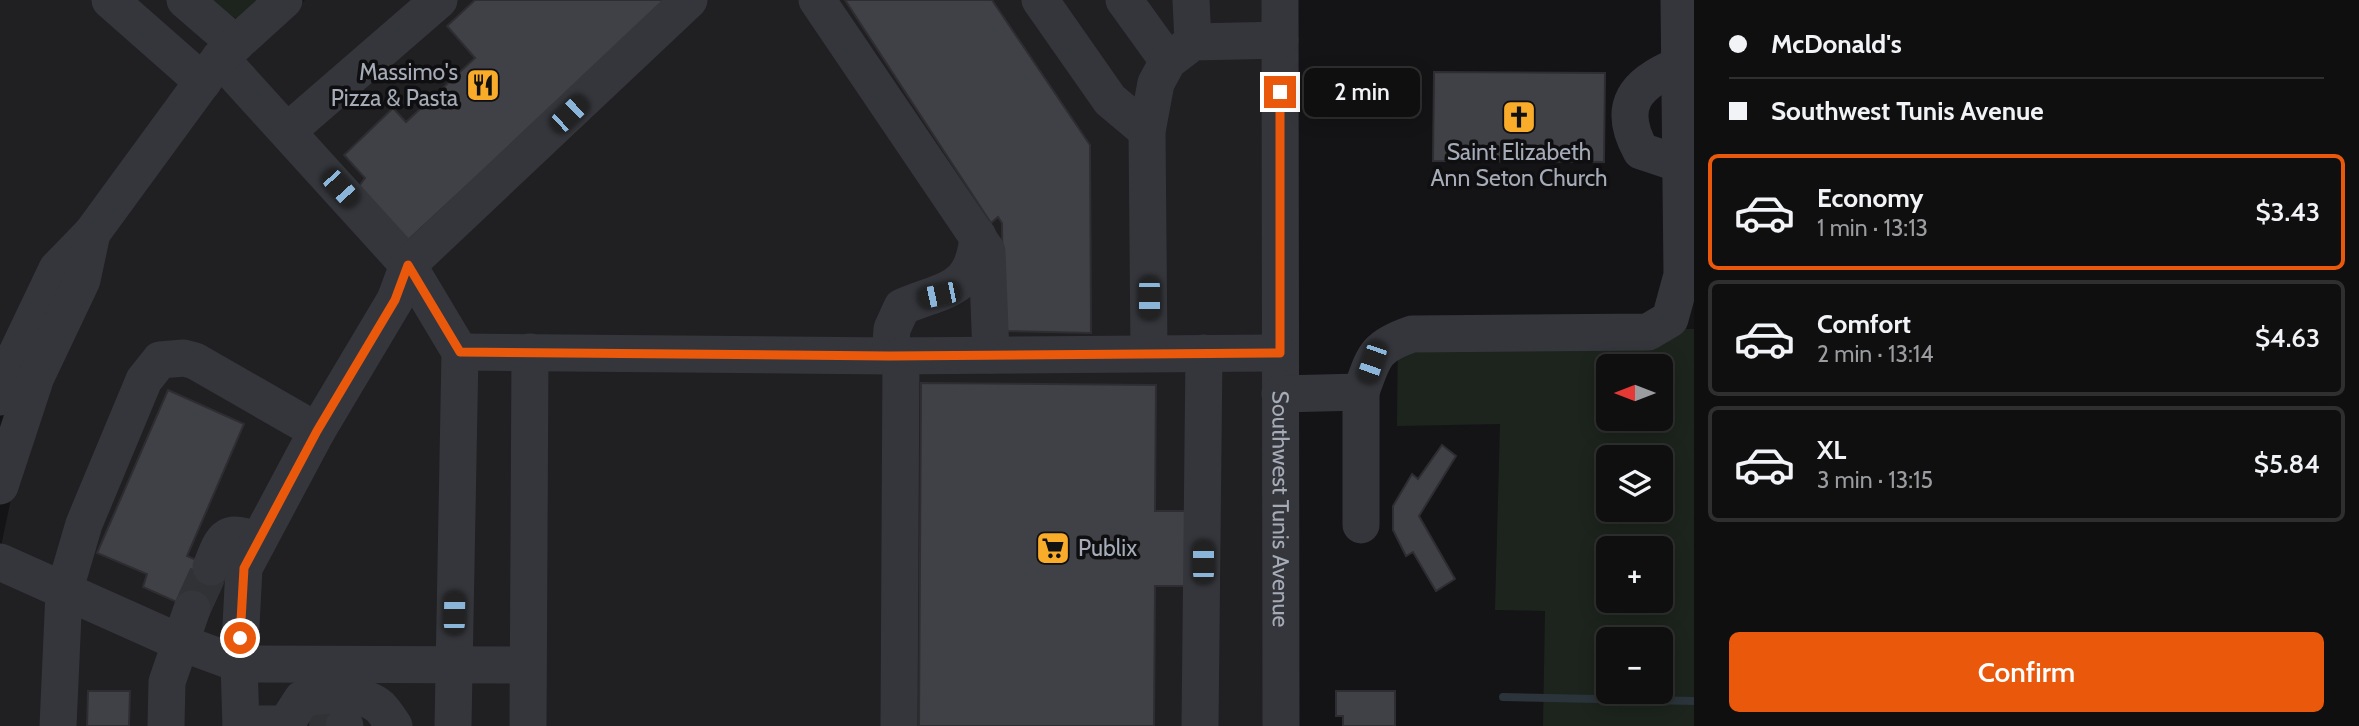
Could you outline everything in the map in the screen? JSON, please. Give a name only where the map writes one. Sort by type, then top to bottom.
[{"type":"street","points":[[110,0],[220,61]]},
{"type":"street","points":[[185,0],[220,61],[289,130],[408,265],[460,352],[453,726]]},
{"type":"street","points":[[0,397],[14,359],[57,270],[92,233],[220,61],[284,0]]},
{"type":"street","points":[[289,130],[439,0]]},
{"type":"street","points":[[321,725],[241,725],[239,664],[244,568],[317,431],[395,300],[408,265],[689,0]]},
{"type":"street","points":[[817,0],[987,251],[991,355]]},
{"type":"street","points":[[1040,0],[1110,100],[1147,131]]},
{"type":"street","points":[[1124,0],[1180,52],[1280,40]]},
{"type":"street","points":[[1149,353],[1147,131],[1156,83],[1180,52],[1191,0]]},
{"type":"street","name":"Southwest Tunis Avenue","points":[[1280,0],[1281,726]]},
{"type":"street","points":[[1361,525],[1362,392],[1372,362],[1385,343],[1412,334],[1648,332],[1670,318],[1688,275],[1681,164],[1679,0]]},
{"type":"street","points":[[1680,65],[1661,72],[1638,90],[1629,110],[1629,131],[1641,151],[1681,164]]},
{"type":"street","points":[[0,486],[36,377],[82,280],[92,233]]},
{"type":"street","points":[[898,726],[895,356],[892,329],[902,307],[939,295],[965,279],[976,261],[978,235]]},
{"type":"street","points":[[460,352],[895,356],[1280,353]]},
{"type":"street","points":[[528,726],[530,352]]},
{"type":"street","points":[[1200,726],[1204,353]]},
{"type":"street","points":[[58,726],[64,592],[84,524],[144,380],[160,360],[176,358],[195,361],[317,431]]},
{"type":"street","points":[[1280,394],[1362,392]]},
{"type":"street","points":[[211,566],[223,539],[229,534],[239,533],[258,541]]},
{"type":"street","points":[[0,562],[64,592],[186,625],[239,664],[527,665]]},
{"type":"street","points":[[166,726],[167,682],[186,625]]},
{"type":"street","points":[[321,725],[302,699],[322,695],[362,699],[380,707],[394,726]]},
{"type":"shaded area","points":[[0,0],[206,0],[240,21],[0,354]]},
{"type":"shaded area","points":[[206,0],[264,0],[240,21]]},
{"type":"shaded area","points":[[305,0],[1266,0],[1265,726],[0,726],[0,551],[11,499],[106,238],[232,66]]},
{"type":"shaded area","points":[[1398,328],[1694,329],[1694,726],[1543,726],[1545,611],[1495,610],[1500,424],[1397,426]]},
{"type":"building","points":[[475,0],[668,0],[406,242],[357,189],[365,178],[344,155],[393,108],[406,122],[475,58],[447,26]]},
{"type":"building","points":[[845,0],[992,0],[1090,145],[1091,333],[1003,331],[1002,223],[998,217],[991,223]]},
{"type":"building","name":"Saint Elizabeth Ann Seton Church","points":[[1434,72],[1605,73],[1604,162],[1433,161]]},
{"type":"building","name":"Publix","points":[[921,383],[1156,385],[1155,511],[1186,511],[1186,586],[1155,586],[1154,726],[919,726]]},
{"type":"building","points":[[168,390],[244,424],[187,556],[227,574],[208,616],[143,587],[147,574],[97,553]]},
{"type":"building","points":[[1442,445],[1456,456],[1419,516],[1455,579],[1436,591],[1413,552],[1406,556],[1393,530],[1393,506],[1412,474],[1418,479]]},
{"type":"building","points":[[88,691],[130,691],[129,726],[87,726]]},
{"type":"building","points":[[1336,691],[1395,691],[1395,726],[1343,726],[1343,716],[1336,716]]},
{"type":"building","points":[[311,703],[344,703],[344,726],[310,726]]},
{"type":"waterway","points":[[1503,697],[1694,701]]},
{"type":"tunnel","points":[[192,609],[211,567]]},
{"type":"tunnel","points":[[310,724],[344,726]]},
{"type":"place","name":"Massimo's Pizza & Pasta","points":[[483,85]]},
{"type":"place","name":"Saint Elizabeth Ann Seton Church","points":[[1519,117]]},
{"type":"place","name":"Publix","points":[[1053,548]]},
{"type":"route","points":[[240,638],[244,568],[317,431],[395,300],[408,265],[460,352],[890,356],[1280,353],[1280,92]]}]
